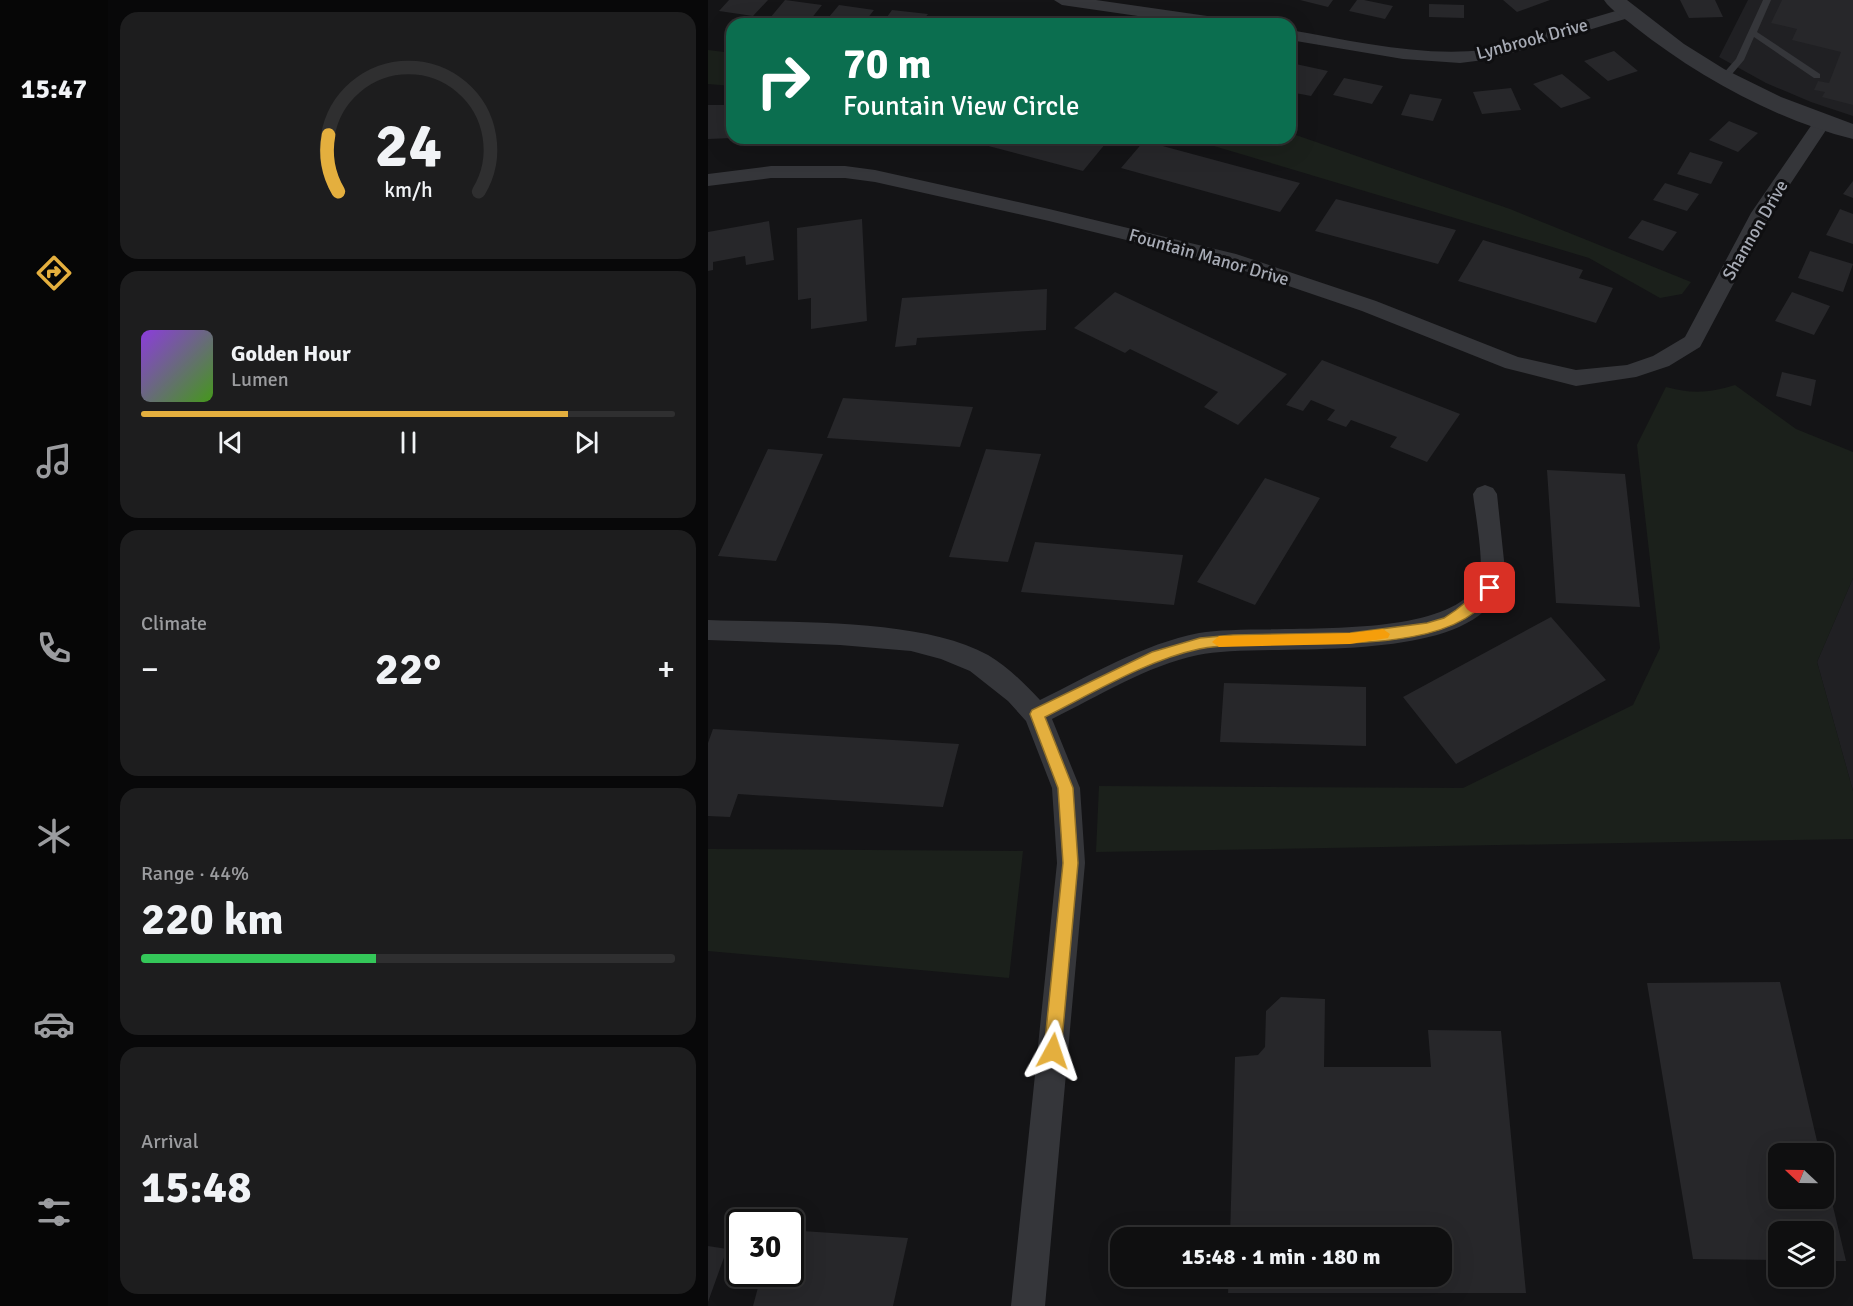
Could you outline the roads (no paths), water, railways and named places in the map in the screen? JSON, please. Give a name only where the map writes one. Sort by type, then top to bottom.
[{"type":"street","points":[[1062,0],[1186,18]]},
{"type":"street","points":[[1622,6],[1696,62],[1724,78],[1758,96],[1853,132]]},
{"type":"street","name":"Lynbrook Drive","points":[[1296,36],[1403,54],[1460,58],[1486,55],[1622,6]]},
{"type":"street","name":"Shannon Drive","points":[[1693,342],[1761,213],[1822,121]]},
{"type":"street","name":"Fountain Manor Drive","points":[[708,180],[771,172],[845,172],[875,176],[1048,215],[1229,259],[1359,303],[1513,363],[1576,378],[1628,372],[1661,361],[1693,342]]},
{"type":"street","points":[[1037,714],[1157,656],[1200,644],[1233,640],[1350,638],[1427,629],[1448,622],[1474,605],[1490,588],[1493,566],[1485,494]]},
{"type":"street","points":[[708,630],[840,635],[911,642],[945,649],[979,663],[1017,693],[1037,714],[1066,788],[1071,863],[1028,1306]]},
{"type":"lane","points":[[1724,78],[1740,60],[1767,0]]},
{"type":"lane","points":[[1752,32],[1817,76]]}]
